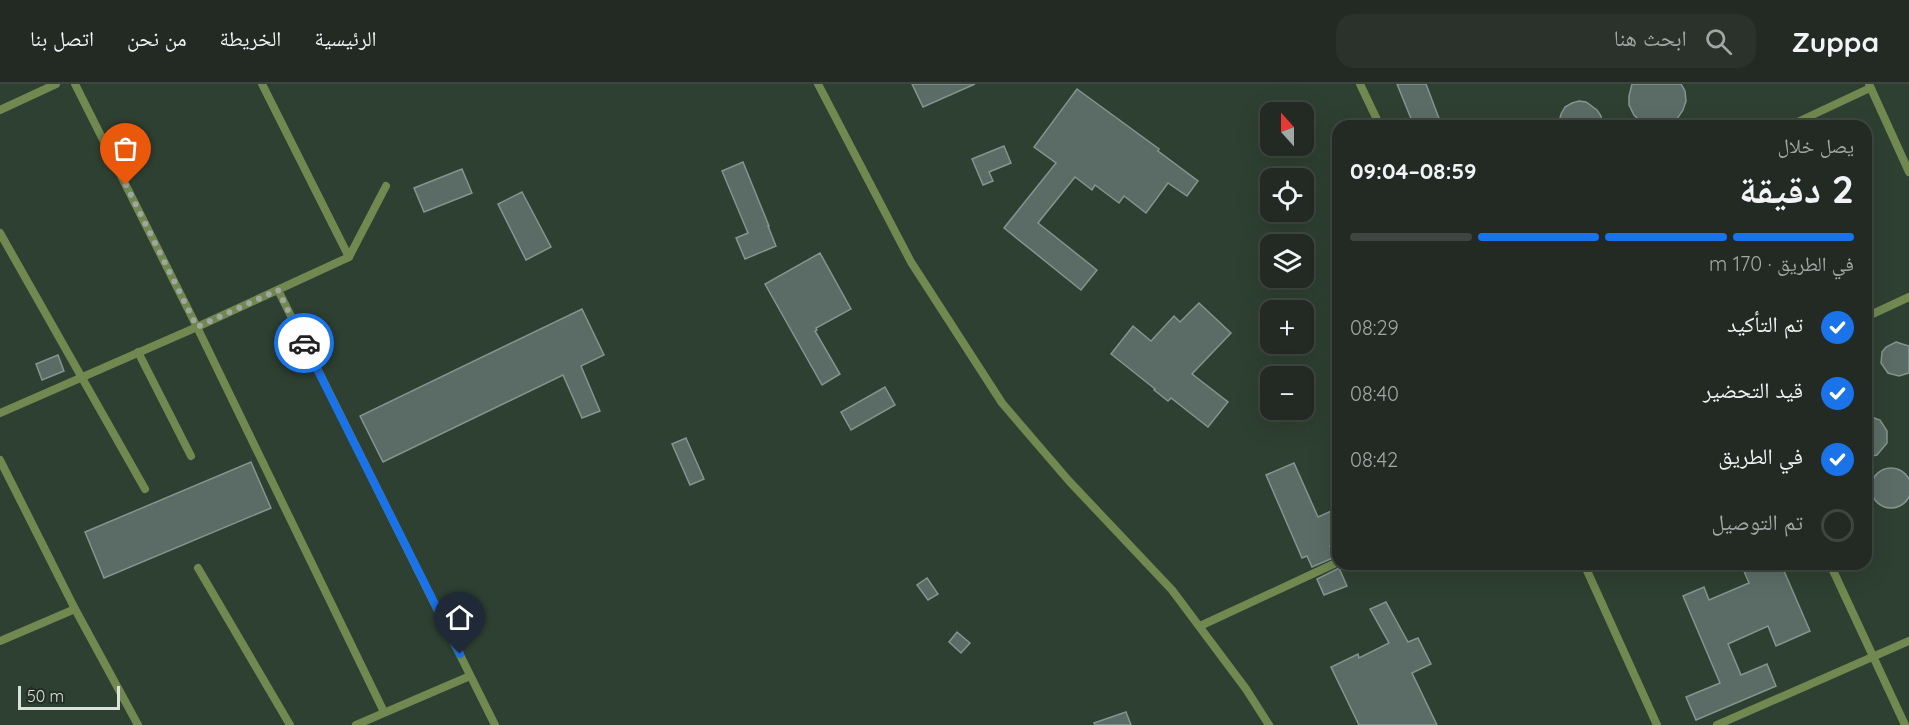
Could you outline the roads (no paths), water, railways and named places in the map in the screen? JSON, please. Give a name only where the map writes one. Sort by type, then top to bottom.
[{"type":"lane","points":[[0,110],[56,84]]},
{"type":"lane","points":[[75,84],[197,327],[384,712]]},
{"type":"lane","points":[[262,84],[349,256]]},
{"type":"lane","points":[[818,84],[911,262],[1002,403],[1069,481],[1172,590],[1246,688],[1269,725]]},
{"type":"lane","points":[[1360,84],[1377,120]]},
{"type":"lane","points":[[1801,120],[1869,86],[1909,172]]},
{"type":"lane","points":[[0,412],[197,327],[349,256],[386,186]]},
{"type":"lane","points":[[0,233],[145,489]]},
{"type":"lane","points":[[278,290],[495,725]]},
{"type":"lane","points":[[1872,314],[1909,297]]},
{"type":"lane","points":[[138,352],[191,456]]},
{"type":"lane","points":[[0,460],[75,609],[138,725]]},
{"type":"lane","points":[[1200,626],[1332,565]]},
{"type":"lane","points":[[198,568],[290,725]]},
{"type":"lane","points":[[1587,570],[1657,725]]},
{"type":"lane","points":[[1833,570],[1905,725]]},
{"type":"lane","points":[[0,641],[75,609]]},
{"type":"lane","points":[[1717,725],[1909,641]]},
{"type":"lane","points":[[356,725],[470,676]]}]
